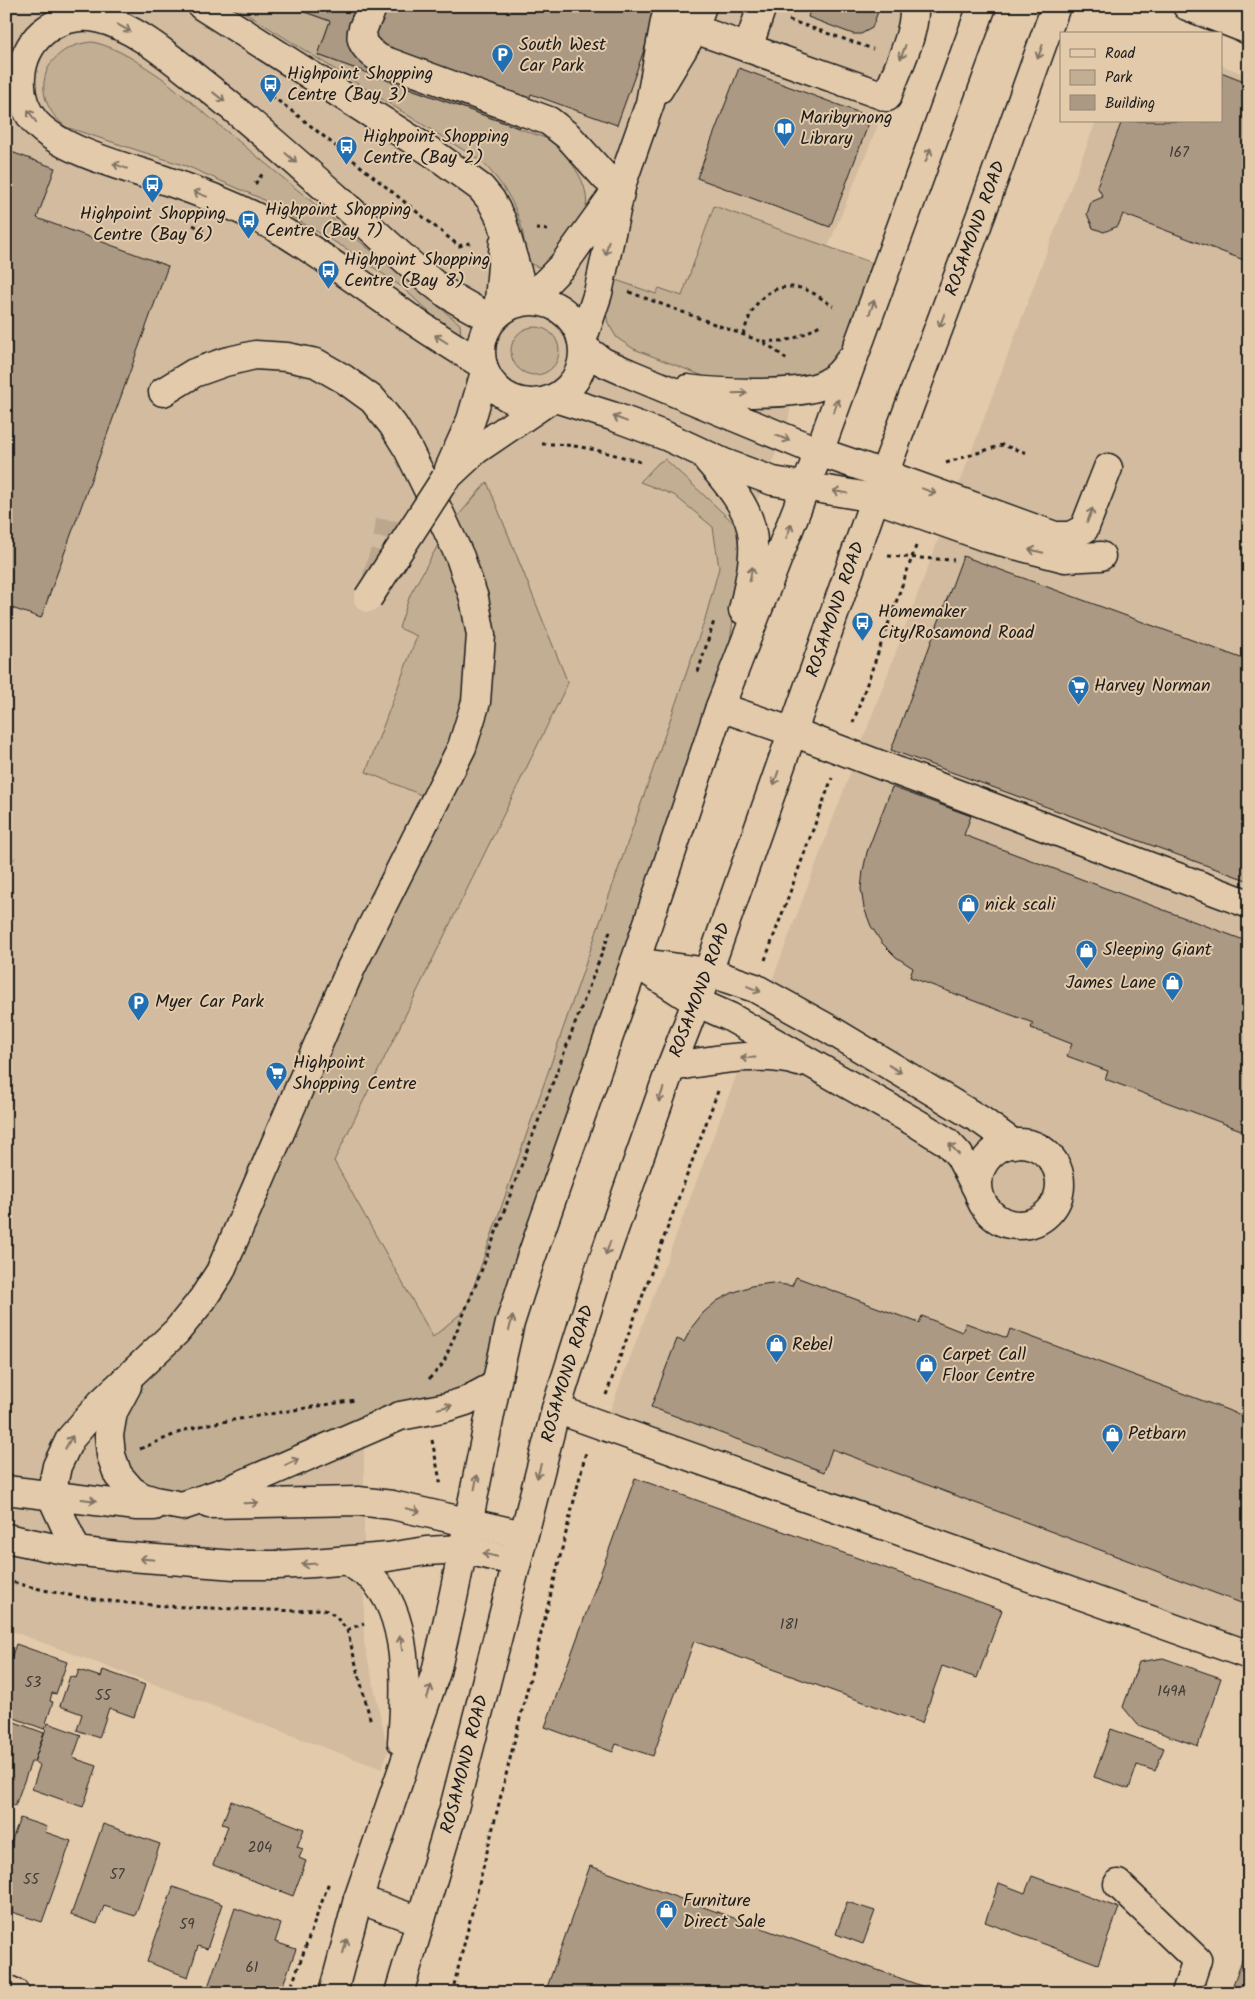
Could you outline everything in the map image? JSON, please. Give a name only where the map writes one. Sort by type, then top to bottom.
[{"type":"street","points":[[202,6],[461,171],[481,188],[492,200],[502,221],[528,300]]},
{"type":"street","points":[[583,345],[598,293],[622,183],[650,103],[668,13],[697,18],[748,48],[886,97],[912,29],[915,16],[914,6]]},
{"type":"street","points":[[333,1993],[358,1900],[436,1672],[510,1323],[530,1261],[635,962],[720,707],[819,452],[982,6]]},
{"type":"street","name":"ROSAMOND ROAD","points":[[398,1993],[454,1808],[556,1409],[601,1266],[671,1067],[708,972],[879,486],[982,216],[1056,6]]},
{"type":"street","points":[[1186,6],[1249,30]]},
{"type":"street","points":[[748,48],[762,8]]},
{"type":"street","points":[[484,369],[285,233],[238,209],[70,145],[37,124],[28,113],[22,97],[20,82],[23,64],[30,47],[41,34],[55,24],[73,18],[91,17],[109,21],[136,35],[184,68],[280,148],[443,291],[495,316]]},
{"type":"street","points":[[368,18],[361,37],[362,45],[380,59],[526,112],[556,126],[606,178],[622,183]]},
{"type":"street","points":[[650,103],[697,18]]},
{"type":"street","points":[[495,316],[509,306],[528,300],[552,278],[622,183]]},
{"type":"street","points":[[505,234],[495,316],[482,341],[481,357],[484,369],[498,390],[511,399],[533,403],[551,399],[612,416],[774,481],[806,486],[879,486],[948,498],[1061,537],[1076,535],[1084,529],[1108,468]]},
{"type":"street","points":[[445,479],[464,460],[484,445],[566,390],[578,374],[583,362],[583,345],[579,330],[564,311],[553,305],[528,300]]},
{"type":"street","points":[[583,345],[603,362],[819,452],[879,486],[1014,546],[1065,558],[1101,556]]},
{"type":"street","points":[[657,386],[732,393],[784,391],[823,385],[838,376],[856,353]]},
{"type":"street","points":[[77,1552],[51,1495],[57,1466],[70,1439],[101,1403],[146,1362],[181,1326],[202,1300],[220,1272],[351,968],[462,747],[476,702],[480,671],[480,635],[474,598],[460,557],[440,512],[408,449],[393,425],[373,400],[344,379],[316,363],[287,357],[255,355],[225,362],[194,373],[163,392]]},
{"type":"street","points":[[368,598],[445,479],[471,420],[484,369]]},
{"type":"street","points":[[702,453],[730,485],[743,504],[752,526],[754,542],[752,572],[720,707]]},
{"type":"street","points":[[720,707],[793,732],[1249,904]]},
{"type":"street","points":[[635,962],[708,972],[755,988],[829,1029],[982,1121],[1014,1144]]},
{"type":"street","points":[[635,962],[696,1002],[730,1017],[829,1072],[946,1142],[959,1155],[986,1210],[1007,1224],[1020,1225],[1034,1222],[1045,1216],[1054,1205],[1059,1192],[1059,1177],[1055,1164],[1046,1154],[1034,1146],[1014,1144],[1003,1146],[985,1160],[980,1170],[978,1191]]},
{"type":"street","points":[[671,1067],[715,1060],[766,1057],[789,1058],[829,1072]]},
{"type":"street","points":[[146,1362],[122,1392],[113,1412],[109,1435],[111,1455],[118,1474],[131,1490],[155,1502],[182,1506],[227,1490],[400,1416],[447,1408],[466,1401],[496,1385]]},
{"type":"street","points":[[556,1409],[1249,1656]]},
{"type":"street","points":[[6,1490],[137,1506],[358,1501],[392,1505],[523,1535]]},
{"type":"street","points":[[6,1538],[77,1552],[235,1565],[277,1566],[348,1561],[426,1551],[462,1549],[517,1562]]},
{"type":"street","points":[[348,1561],[370,1577],[383,1594],[392,1610],[400,1638],[404,1669],[405,1708],[399,1778]]},
{"type":"street","points":[[1118,1884],[1197,1960],[1186,1993]]},
{"type":"street","points":[[358,1900],[420,1921]]},
{"type":"street","points":[[6,1990],[15,1993]]},
{"type":"path","points":[[762,8],[901,59]]},
{"type":"path","points":[[184,222],[219,236],[301,118]]},
{"type":"path","points":[[743,335],[749,315],[763,296],[777,288],[795,287],[806,289],[833,306]]},
{"type":"path","points":[[760,341],[780,342],[793,340],[823,323]]},
{"type":"path","points":[[534,444],[562,444],[586,448],[646,463]]},
{"type":"path","points":[[946,462],[1002,445],[1028,453]]},
{"type":"path","points":[[755,988],[912,557],[954,560],[956,554]]},
{"type":"path","points":[[697,676],[717,613]]},
{"type":"path","points":[[6,856],[14,859]]},
{"type":"path","points":[[427,1381],[443,1364],[466,1309],[613,925]]},
{"type":"path","points":[[452,1993],[542,1632],[572,1503],[595,1423],[730,1059]]},
{"type":"path","points":[[138,1450],[184,1430],[210,1424],[361,1399]]},
{"type":"path","points":[[347,1630],[373,1729]]},
{"type":"path","points":[[289,1993],[329,1882]]},
{"type":"shaded area","name":"Highpoint Shopping Centre","points":[[6,6],[927,6],[783,356],[791,383],[791,406],[788,421],[759,497],[753,507],[720,524],[726,575],[477,1336],[364,1398],[364,1642],[388,1751],[382,1769],[6,1629]]},
{"type":"shaded area","points":[[1222,65],[1249,76],[1249,1665],[605,1424],[1096,122],[1222,122]]},
{"type":"green space","points":[[234,6],[288,6],[330,21],[318,55],[548,139],[572,163],[584,185],[586,207],[582,218],[544,267],[530,264],[526,257],[523,234],[513,203],[496,177],[481,161]]},
{"type":"green space","points":[[93,42],[121,52],[162,78],[460,324],[461,338],[457,338],[402,287],[345,248],[260,198],[189,167],[66,127],[54,115],[46,101],[44,87],[46,74],[52,62],[62,52],[76,45]]},
{"type":"green space","points":[[714,206],[873,263],[843,345],[832,364],[816,376],[800,381],[711,379],[634,349],[617,338],[608,323],[604,303],[613,279],[656,294],[659,288],[682,296]]},
{"type":"green space","points":[[530,327],[540,327],[549,331],[555,337],[558,342],[558,360],[549,371],[540,375],[530,375],[521,371],[515,365],[511,356],[511,346],[515,337],[521,331]]},
{"type":"green space","points":[[665,459],[736,525],[740,537],[741,568],[720,707],[496,1385],[227,1491],[142,1497],[109,1435],[113,1412],[176,1332],[436,801],[366,772],[417,636],[399,628],[410,595],[447,529],[487,482],[568,683],[334,1161],[433,1337],[466,1309],[705,619],[719,568],[713,527],[674,495],[640,482],[658,463]]},
{"type":"building","name":"South West Car Park","points":[[288,6],[660,6],[617,125],[531,94],[519,128],[318,55],[330,21]]},
{"type":"building","points":[[799,6],[880,6],[872,28],[861,34],[853,34],[808,17],[810,10]]},
{"type":"building","name":"Maribyrnong Library","points":[[739,68],[871,117],[830,227],[697,178]]},
{"type":"building","points":[[1222,72],[1249,83],[1249,262],[1123,214],[1118,226],[1104,232],[1093,228],[1087,214],[1091,202],[1103,197],[1097,186],[1122,122],[1222,122]]},
{"type":"building","points":[[6,150],[55,168],[37,218],[168,266],[41,618],[6,606]]},
{"type":"building","name":"Harvey Norman","points":[[963,556],[1249,661],[1249,881],[891,750]]},
{"type":"building","points":[[892,787],[971,816],[964,835],[1249,942],[1249,1133],[1105,1079],[1108,1071],[1067,1056],[1072,1044],[1031,1028],[1033,1023],[910,977],[913,968],[896,957],[882,943],[871,926],[864,908],[861,889],[867,852]]},
{"type":"building","points":[[796,1277],[919,1323],[922,1316],[962,1332],[966,1323],[1007,1338],[1010,1329],[1249,1418],[1249,1606],[832,1449],[824,1472],[651,1407],[677,1339],[684,1342],[692,1327],[703,1313],[717,1301],[732,1293],[751,1286],[772,1283],[792,1286]]},
{"type":"building","points":[[635,1478],[1002,1610],[977,1678],[942,1666],[922,1723],[694,1641],[653,1756],[616,1744],[613,1752],[545,1727]]},
{"type":"building","points":[[16,1644],[67,1662],[56,1694],[52,1693],[50,1701],[53,1702],[44,1729],[6,1715],[6,1672]]},
{"type":"building","points":[[1163,1658],[1221,1678],[1198,1746],[1138,1725],[1123,1707],[1139,1662]]},
{"type":"building","points":[[79,1670],[101,1677],[103,1670],[145,1685],[134,1717],[109,1708],[99,1738],[77,1730],[82,1714],[60,1706],[70,1676],[76,1678]]},
{"type":"building","points":[[12,1721],[44,1733],[15,1806],[6,1803],[6,1737]]},
{"type":"building","points":[[48,1723],[81,1735],[73,1758],[97,1766],[83,1807],[32,1789],[40,1765],[34,1762]]},
{"type":"building","points":[[1111,1729],[1164,1748],[1155,1771],[1137,1765],[1129,1789],[1094,1777]]},
{"type":"building","points":[[231,1801],[304,1829],[297,1847],[303,1849],[299,1858],[306,1861],[293,1896],[213,1865],[228,1826],[222,1824]]},
{"type":"building","points":[[20,1818],[47,1827],[45,1832],[71,1841],[42,1922],[12,1912],[13,1907],[6,1904],[6,1856]]},
{"type":"building","points":[[103,1824],[160,1844],[135,1916],[104,1906],[97,1924],[71,1915]]},
{"type":"building","name":"Furniture Direct Sale","points":[[590,1866],[941,1993],[545,1993]]},
{"type":"building","points":[[1032,1876],[1119,1908],[1098,1964],[985,1922],[999,1883],[1025,1893]]},
{"type":"building","points":[[173,1887],[222,1904],[207,1949],[198,1946],[188,1977],[147,1962]]},
{"type":"building","points":[[847,1902],[875,1911],[863,1944],[836,1934]]},
{"type":"building","points":[[235,1908],[281,1924],[275,1942],[296,1949],[280,1993],[223,1993],[208,1987]]},
{"type":"building","points":[[1249,1941],[1249,1993],[1230,1993]]},
{"type":"tunnel","points":[[376,579],[387,543],[390,520]]},
{"type":"place","name":"South West Car Park","points":[[503,74]]},
{"type":"place","name":"Highpoint Shopping Centre (Bay 3)","points":[[271,103]]},
{"type":"place","name":"Maribyrnong Library","points":[[784,147]]},
{"type":"place","name":"Highpoint Shopping Centre (Bay 2)","points":[[347,166]]},
{"type":"place","name":"Highpoint Shopping Centre (Bay 6)","points":[[153,203]]},
{"type":"place","name":"Highpoint Shopping Centre (Bay 7)","points":[[249,239]]},
{"type":"place","name":"Highpoint Shopping Centre (Bay 8)","points":[[328,289]]},
{"type":"place","name":"Homemaker City/Rosamond Road","points":[[862,641]]},
{"type":"place","name":"Harvey Norman","points":[[1078,705]]},
{"type":"place","name":"nick scali","points":[[969,924]]},
{"type":"place","name":"Sleeping Giant","points":[[1087,969]]},
{"type":"place","name":"James Lane","points":[[1172,1002]]},
{"type":"place","name":"Myer Car Park","points":[[139,1021]]},
{"type":"place","name":"Highpoint Shopping Centre","points":[[277,1092]]},
{"type":"place","name":"Rebel","points":[[776,1364]]},
{"type":"place","name":"Carpet Call Floor Centre","points":[[926,1384]]},
{"type":"place","name":"Petbarn","points":[[1112,1453]]},
{"type":"place","name":"Furniture Direct Sale","points":[[667,1930]]}]
